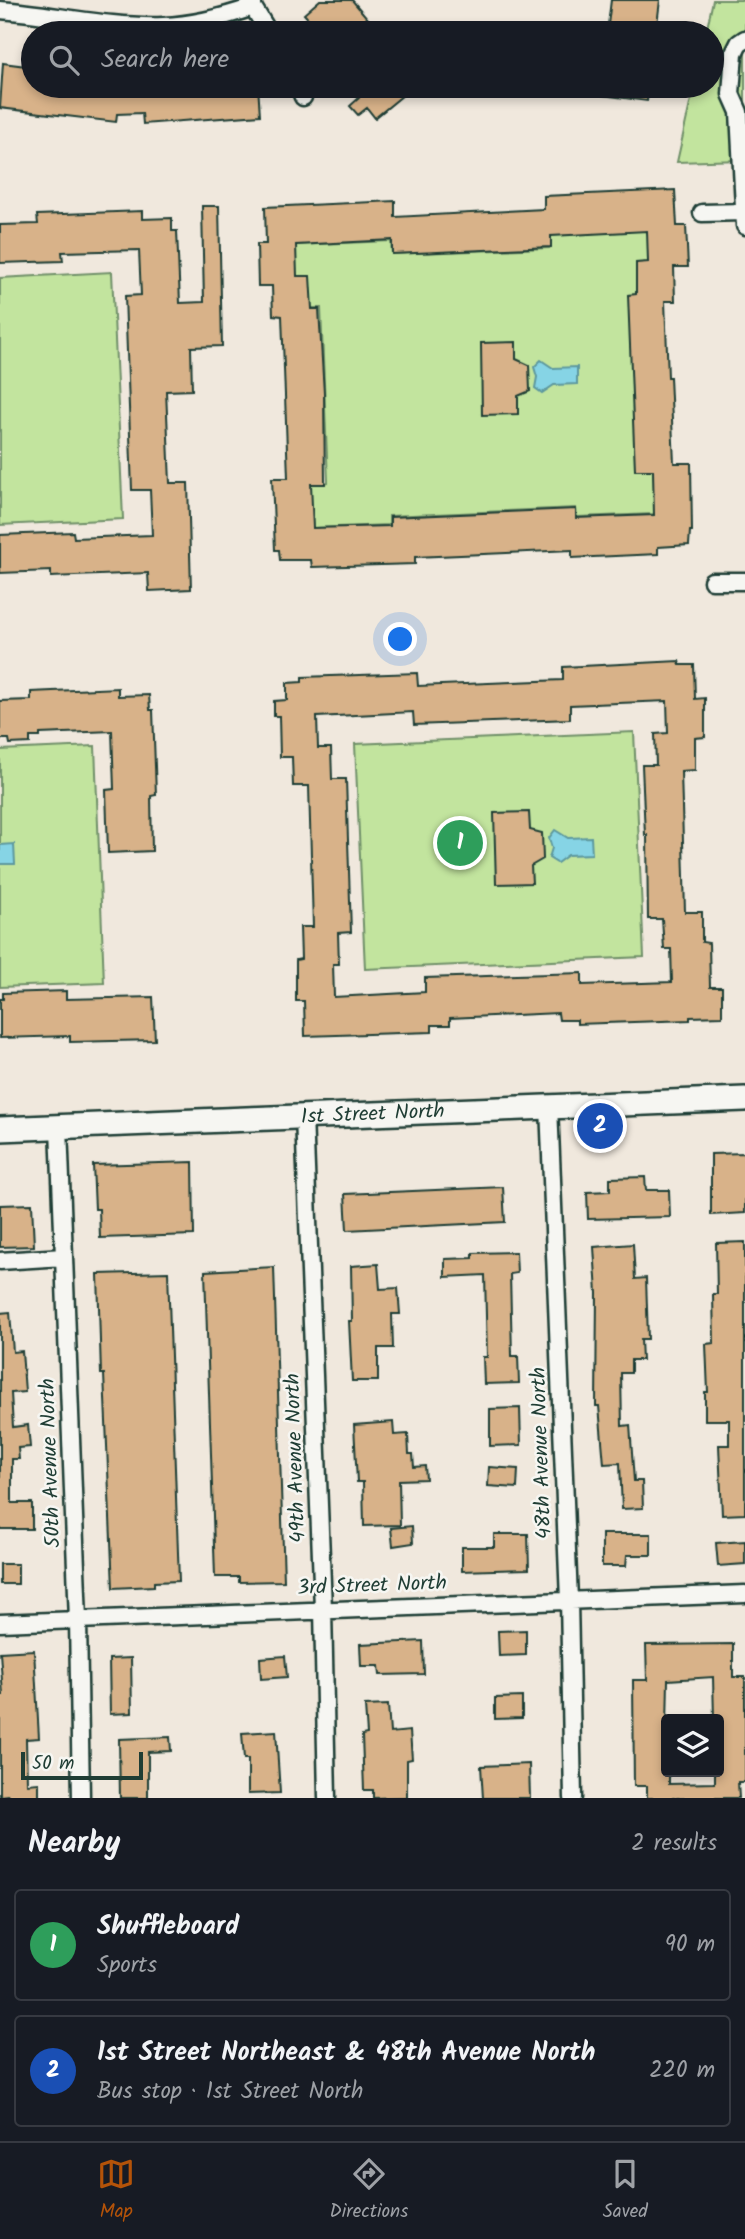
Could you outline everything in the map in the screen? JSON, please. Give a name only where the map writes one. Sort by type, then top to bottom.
[{"type":"street","points":[[197,21],[224,17],[253,4],[262,21]]},
{"type":"street","points":[[0,10],[27,6],[94,21]]},
{"type":"street","points":[[702,213],[745,219],[742,107],[731,94],[731,72],[734,53],[739,43],[745,39]]},
{"type":"street","points":[[712,581],[745,581]]},
{"type":"street","name":"1st Street North","points":[[0,1129],[745,1099]]},
{"type":"street","name":"48th Avenue North","points":[[549,1106],[569,1600],[573,1798]]},
{"type":"street","name":"49th Avenue North","points":[[304,1116],[323,1609],[327,1798]]},
{"type":"street","name":"50th Avenue North","points":[[58,1127],[78,1620],[81,1798]]},
{"type":"street","points":[[0,1261],[64,1257]]},
{"type":"street","name":"3rd Street North","points":[[0,1623],[745,1594]]},
{"type":"green space","points":[[713,0],[745,0],[745,115],[741,160],[677,162],[691,98],[724,98],[724,21],[709,21]]},
{"type":"green space","points":[[650,227],[651,263],[636,470],[653,469],[655,514],[577,517],[576,508],[389,516],[389,525],[312,528],[310,483],[328,482],[321,308],[311,308],[296,278],[295,245],[391,241],[392,254],[549,248],[549,231]]},
{"type":"green space","points":[[112,272],[123,519],[0,525],[0,278]]},
{"type":"green space","points":[[634,732],[644,957],[365,969],[355,744]]},
{"type":"green space","points":[[95,746],[104,983],[0,987],[0,750]]},
{"type":"water","points":[[541,360],[553,368],[577,367],[577,384],[554,385],[542,393],[535,388],[537,377],[534,367]]},
{"type":"water","points":[[555,830],[568,838],[591,837],[592,854],[568,855],[557,863],[549,858],[552,848],[549,838]]},
{"type":"water","points":[[14,844],[15,864],[0,864],[0,845]]},
{"type":"building","points":[[320,0],[352,0],[370,21],[310,21],[304,14]]},
{"type":"building","points":[[611,0],[660,0],[657,21],[608,21]]},
{"type":"building","points":[[3,63],[21,65],[21,98],[259,98],[260,115],[143,124],[142,113],[117,114],[116,122],[0,108]]},
{"type":"building","points":[[359,98],[399,98],[375,118],[367,108],[358,115],[350,106]]},
{"type":"building","points":[[624,98],[647,98],[647,101]]},
{"type":"building","points":[[675,190],[677,226],[686,226],[688,267],[674,267],[675,301],[665,301],[674,463],[691,463],[692,531],[689,545],[658,547],[658,554],[572,558],[572,550],[415,557],[415,564],[312,567],[311,560],[280,560],[279,550],[275,550],[272,478],[288,478],[282,316],[273,315],[272,286],[258,286],[257,244],[266,244],[265,207],[395,201],[395,217],[544,209],[544,196]],"holes":[[[647,231],[648,262],[636,263],[636,294],[628,295],[635,470],[653,470],[654,515],[576,518],[576,509],[390,517],[390,526],[313,528],[311,484],[325,484],[319,309],[312,309],[310,276],[297,276],[296,245],[392,240],[392,254],[551,247],[551,236]]]},
{"type":"building","points":[[202,206],[219,206],[222,346],[191,347],[192,390],[166,391],[170,483],[188,483],[191,589],[149,591],[148,573],[51,577],[51,571],[0,573],[0,535],[73,532],[74,538],[152,535],[150,490],[132,490],[125,296],[141,295],[139,250],[62,252],[63,261],[0,263],[0,225],[38,224],[37,215],[142,211],[142,219],[172,218],[172,231],[177,231],[180,303],[204,302]]},
{"type":"building","points":[[516,342],[516,359],[529,365],[530,391],[518,396],[518,414],[482,415],[481,343]]},
{"type":"building","points":[[679,661],[680,665],[694,665],[695,699],[705,698],[705,737],[695,738],[695,770],[681,771],[685,912],[702,912],[702,942],[709,943],[710,987],[722,987],[722,1016],[690,1017],[690,1020],[577,1024],[577,1020],[559,1020],[558,1013],[450,1018],[450,1025],[432,1025],[432,1032],[305,1036],[304,1001],[296,1001],[296,960],[301,959],[300,927],[313,927],[309,786],[293,786],[292,757],[280,757],[279,716],[274,716],[274,701],[287,700],[287,683],[302,682],[302,677],[417,673],[418,686],[563,680],[563,667]],"holes":[[[667,701],[668,733],[655,734],[656,765],[642,765],[647,835],[648,919],[662,919],[664,949],[671,949],[672,982],[582,985],[582,973],[425,978],[425,992],[334,997],[333,964],[339,964],[338,933],[351,932],[346,779],[332,779],[331,748],[318,748],[317,717],[413,712],[414,725],[570,719],[570,705]]]},
{"type":"building","points":[[118,688],[118,696],[149,695],[150,710],[153,710],[156,795],[151,796],[152,851],[108,853],[106,790],[114,789],[112,731],[40,734],[40,737],[30,737],[30,743],[10,744],[9,739],[0,739],[0,701],[31,700],[31,692]]},
{"type":"building","points":[[529,812],[530,830],[542,833],[543,859],[531,866],[532,883],[496,884],[494,813]]},
{"type":"building","points":[[66,991],[66,999],[153,997],[155,1040],[70,1042],[70,1036],[0,1038],[0,999],[3,999],[3,993]]},
{"type":"building","points":[[745,1153],[745,1213],[711,1215],[711,1154]]},
{"type":"building","points":[[193,1162],[194,1235],[100,1238],[99,1209],[95,1209],[93,1165]]},
{"type":"building","points":[[645,1177],[646,1190],[669,1190],[670,1217],[588,1219],[587,1192],[610,1191],[610,1178]]},
{"type":"building","points":[[503,1187],[505,1222],[347,1230],[345,1194]]},
{"type":"building","points":[[32,1204],[34,1246],[0,1247],[0,1205]]},
{"type":"building","points":[[745,1242],[745,1514],[722,1515],[719,1445],[729,1445],[729,1420],[705,1420],[705,1392],[708,1392],[706,1344],[714,1343],[716,1243]]},
{"type":"building","points":[[633,1244],[635,1279],[646,1278],[648,1339],[641,1339],[642,1360],[631,1360],[631,1373],[621,1373],[622,1426],[630,1425],[634,1481],[642,1481],[643,1508],[622,1509],[620,1463],[604,1464],[599,1406],[596,1406],[597,1293],[594,1247]]},
{"type":"building","points":[[516,1252],[517,1273],[510,1274],[512,1356],[518,1356],[519,1383],[484,1384],[483,1357],[487,1357],[485,1275],[445,1277],[445,1259],[473,1258],[473,1253]]},
{"type":"building","points":[[378,1264],[380,1289],[398,1288],[400,1314],[392,1314],[393,1348],[378,1348],[378,1381],[352,1381],[349,1321],[352,1321],[351,1266]]},
{"type":"building","points":[[274,1267],[284,1581],[239,1582],[239,1577],[215,1577],[205,1271]]},
{"type":"building","points":[[168,1272],[179,1581],[154,1582],[154,1586],[113,1588],[98,1274]]},
{"type":"building","points":[[10,1312],[13,1352],[22,1351],[25,1392],[11,1393],[13,1427],[28,1425],[30,1447],[18,1448],[19,1459],[12,1459],[12,1503],[32,1503],[32,1529],[0,1529],[0,1313]]},
{"type":"building","points":[[520,1408],[521,1445],[490,1446],[490,1409]]},
{"type":"building","points":[[393,1422],[394,1435],[408,1434],[409,1454],[413,1454],[414,1467],[425,1466],[426,1479],[399,1480],[400,1525],[364,1526],[363,1482],[357,1482],[354,1425]]},
{"type":"building","points":[[489,1467],[518,1469],[517,1488],[488,1486]]},
{"type":"building","points":[[412,1526],[413,1543],[393,1546],[391,1528]]},
{"type":"building","points":[[494,1534],[528,1534],[529,1569],[462,1571],[462,1547],[494,1547]]},
{"type":"building","points":[[602,1534],[651,1534],[651,1555],[627,1555],[626,1566],[602,1566]]},
{"type":"building","points":[[745,1541],[745,1564],[718,1566],[716,1543]]},
{"type":"building","points":[[0,1564],[18,1564],[18,1584],[0,1584]]},
{"type":"building","points":[[526,1630],[526,1655],[499,1656],[498,1631]]},
{"type":"building","points":[[423,1641],[424,1674],[380,1675],[379,1666],[361,1666],[360,1644]]},
{"type":"building","points":[[733,1644],[733,1677],[745,1677],[745,1782],[738,1782],[739,1798],[647,1798],[647,1786],[634,1786],[633,1680],[647,1680],[646,1645]]},
{"type":"building","points":[[34,1650],[39,1738],[26,1739],[27,1784],[39,1783],[39,1798],[8,1798],[8,1795],[0,1796],[0,1695],[3,1695],[0,1652]]},
{"type":"building","points":[[285,1656],[287,1677],[261,1679],[260,1658]]},
{"type":"building","points":[[131,1658],[132,1713],[110,1714],[109,1659]]},
{"type":"building","points":[[522,1697],[522,1718],[495,1719],[495,1698]]},
{"type":"building","points":[[388,1705],[390,1733],[410,1731],[412,1759],[407,1760],[407,1797],[373,1798],[373,1790],[364,1790],[362,1735],[367,1734],[365,1706]]},
{"type":"building","points":[[276,1731],[280,1793],[248,1794],[248,1759],[244,1759],[242,1733]]},
{"type":"building","points":[[170,1737],[171,1751],[148,1752],[148,1798],[120,1798],[119,1739]]},
{"type":"building","points":[[529,1764],[530,1798],[483,1798],[481,1766]]},
{"type":"place","name":"Shuffleboard","points":[[460,843]]},
{"type":"place","name":"1st Street Northeast & 48th Avenue North","points":[[600,1126]]}]
